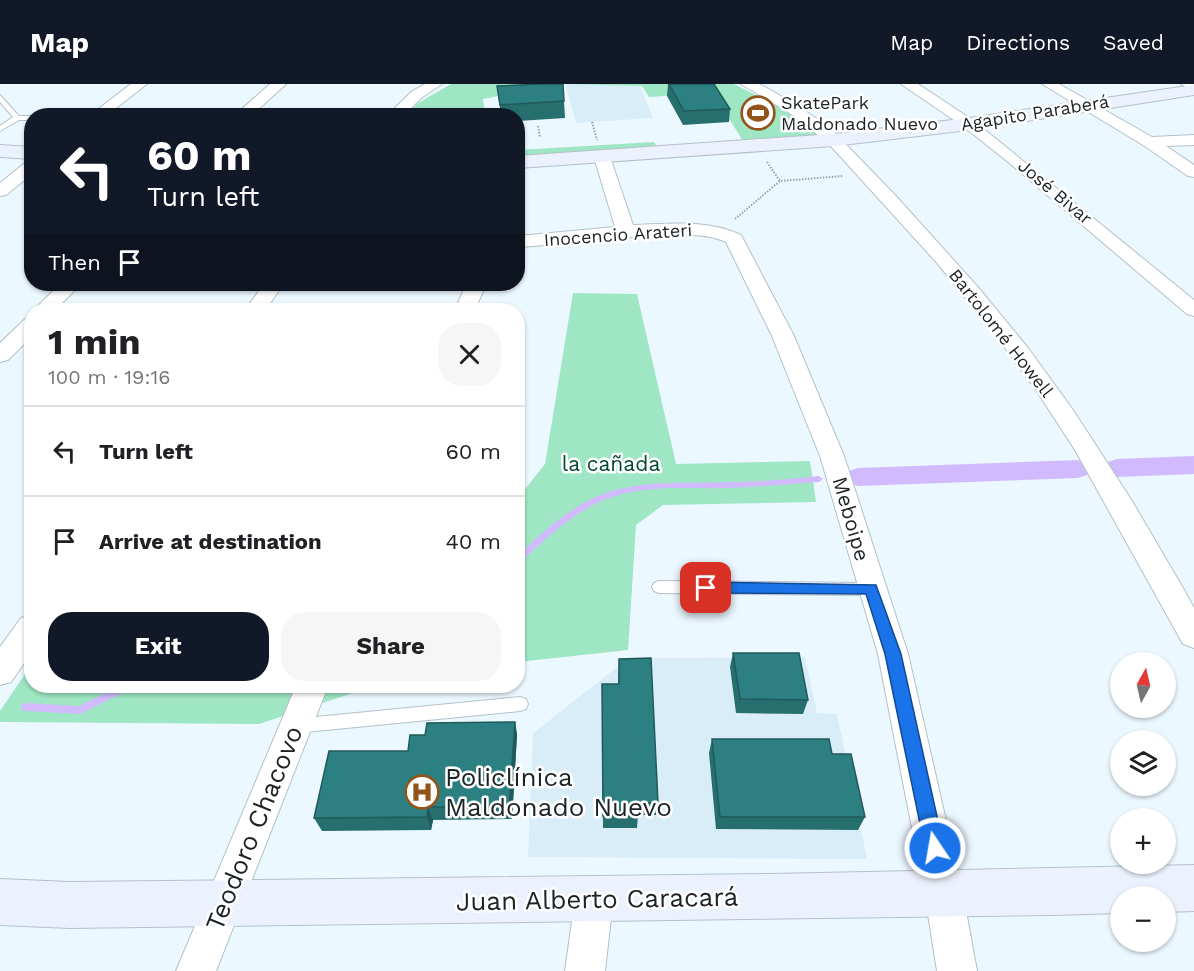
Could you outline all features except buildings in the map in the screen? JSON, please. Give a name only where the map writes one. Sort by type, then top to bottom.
[{"type":"street","points":[[107,108],[140,84]]},
{"type":"street","points":[[250,108],[279,84]]},
{"type":"street","points":[[402,108],[416,95],[435,84]]},
{"type":"street","name":"Bartolomé Howell","points":[[748,84],[814,122],[834,140],[968,288],[1043,385],[1129,518],[1194,635]]},
{"type":"street","name":"José Bivar","points":[[908,84],[969,124],[1022,165],[1194,310]]},
{"type":"street","points":[[1049,84],[1149,142],[1194,172]]},
{"type":"street","points":[[1188,84],[1194,89]]},
{"type":"street","name":"Agapito Paraberá","points":[[525,161],[600,149],[757,146],[834,140],[969,124],[1194,89]]},
{"type":"street","points":[[1149,142],[1194,140]]},
{"type":"street","points":[[600,149],[626,231]]},
{"type":"street","points":[[0,151],[24,152]]},
{"type":"street","points":[[0,191],[24,172]]},
{"type":"street","name":"Inocencio Arateri","points":[[525,241],[626,231],[697,229],[719,232]]},
{"type":"street","name":"Meboipe","points":[[719,232],[734,239],[783,336],[832,456],[871,589],[893,654],[944,895],[957,971]]},
{"type":"street","points":[[51,303],[64,291]]},
{"type":"street","points":[[0,355],[24,331]]},
{"type":"street","points":[[0,672],[24,638]]},
{"type":"street","name":"Teodoro Chacovo","points":[[196,971],[309,693]]},
{"type":"street","name":"Juan Alberto Caracará","points":[[0,902],[70,905],[594,900],[944,895],[1194,888]]},
{"type":"street","points":[[585,971],[594,900]]},
{"type":"lane","points":[[0,97],[17,117]]},
{"type":"lane","points":[[0,129],[17,117],[24,117]]},
{"type":"lane","points":[[659,587],[871,589]]},
{"type":"lane","points":[[296,726],[520,704]]},
{"type":"path","points":[[591,122],[600,149]]},
{"type":"path","points":[[538,126],[540,137]]},
{"type":"path","points":[[757,146],[780,180]]},
{"type":"path","points":[[719,232],[780,180],[866,175]]},
{"type":"shaded area","points":[[565,84],[640,86],[653,118],[576,123]]},
{"type":"shaded area","points":[[805,657],[817,713],[837,714],[867,859],[528,857],[533,733],[629,658]]},
{"type":"green space","points":[[451,84],[565,84],[483,99],[484,108],[413,108]]},
{"type":"green space","points":[[565,84],[734,84],[781,108],[818,135],[743,141],[713,93],[649,97],[642,86]]},
{"type":"green space","points":[[654,142],[657,147],[525,156],[525,150]]},
{"type":"green space","name":"la cañada","points":[[573,293],[637,294],[676,464],[810,461],[816,502],[663,505],[636,525],[628,650],[525,661],[525,489],[545,464]]},
{"type":"green space","points":[[24,675],[24,693],[353,693],[259,724],[0,722],[0,711]]},
{"type":"waterway","points":[[1117,468],[1194,465]]},
{"type":"waterway","points":[[858,477],[1078,469]]},
{"type":"waterway","points":[[525,553],[552,530],[589,504],[623,491],[660,486],[744,485],[819,479]]},
{"type":"waterway","points":[[25,707],[80,710],[113,693]]},
{"type":"place","name":"SkatePark Maldonado Nuevo","points":[[758,113]]},
{"type":"place","name":"Policlínica Maldonado Nuevo","points":[[422,792]]},
{"type":"route","points":[[706,588],[871,589],[893,654],[935,848]]}]
